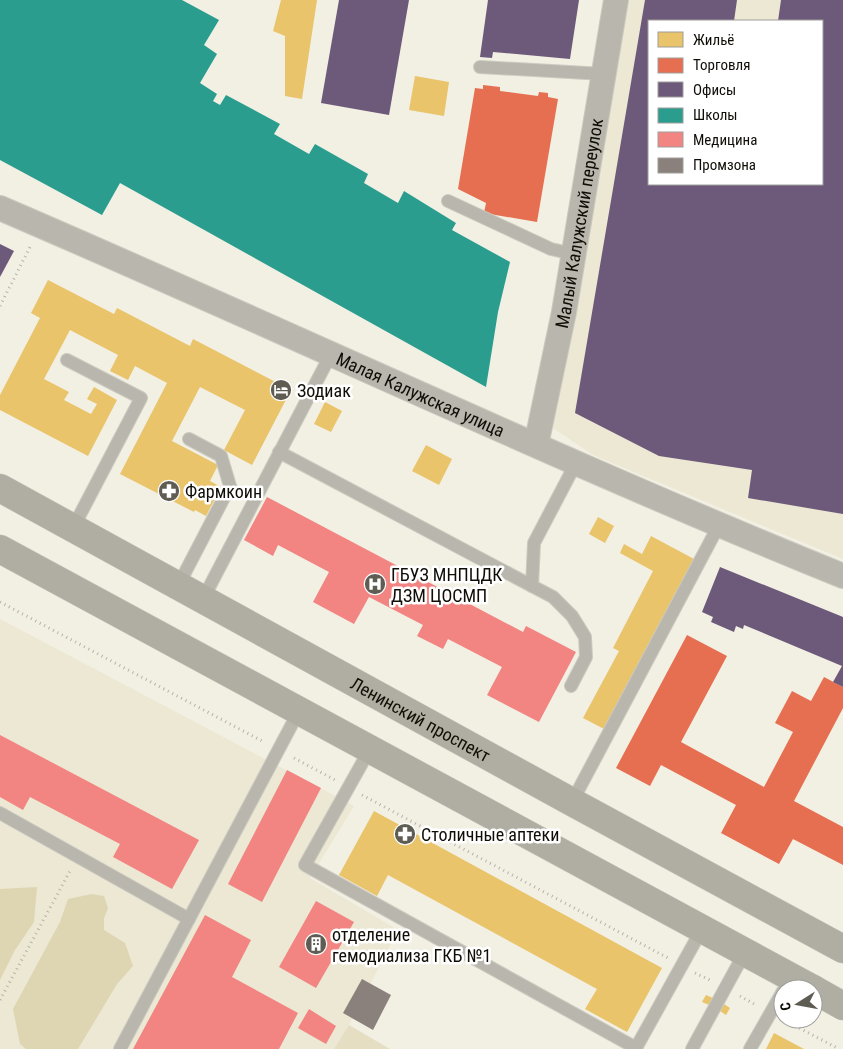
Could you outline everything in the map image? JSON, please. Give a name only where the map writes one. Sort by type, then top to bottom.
[{"type":"main road","name":"Ленинский проспект","points":[[0,488],[843,949]]},
{"type":"main road","points":[[0,549],[745,952],[785,979]]},
{"type":"main road","points":[[823,998],[843,1006]]},
{"type":"street","name":"Малый Калужский переулок","points":[[536,445],[564,312],[616,0]]},
{"type":"street","name":"Малая Калужская улица","points":[[0,208],[576,463],[843,576]]},
{"type":"lane","points":[[480,67],[604,74]]},
{"type":"lane","points":[[448,201],[551,249],[573,254]]},
{"type":"lane","points":[[203,599],[331,354]]},
{"type":"lane","points":[[67,360],[141,398],[73,528]]},
{"type":"lane","points":[[178,586],[230,486],[221,456],[189,439]]},
{"type":"lane","points":[[279,452],[553,597],[572,616],[585,637],[586,657],[571,686]]},
{"type":"lane","points":[[532,586],[534,543],[576,463]]},
{"type":"lane","points":[[572,802],[719,525]]},
{"type":"lane","points":[[120,1049],[299,711]]},
{"type":"lane","points":[[348,787],[370,749]]},
{"type":"lane","points":[[355,774],[305,865],[636,1048],[702,929]]},
{"type":"lane","points":[[0,813],[189,918]]},
{"type":"lane","points":[[692,1049],[745,952]]},
{"type":"lane","points":[[750,1049],[771,1013]]},
{"type":"path","points":[[0,306],[30,247]]},
{"type":"path","points":[[0,602],[839,1049]]},
{"type":"path","points":[[0,1000],[78,856]]},
{"type":"shaded area","points":[[629,0],[843,0],[843,559],[593,455],[550,426],[575,314]]},
{"type":"shaded area","points":[[0,619],[354,806],[310,878],[398,930],[349,1025],[334,1049],[0,1049]]},
{"type":"shaded area","points":[[37,887],[34,922],[15,950],[0,980],[0,889]]},
{"type":"shaded area","points":[[92,894],[104,896],[108,908],[104,918],[104,930],[125,943],[133,966],[117,984],[78,1049],[26,1049],[20,1044],[13,1009],[60,922],[68,899]]},
{"type":"shaded area","points":[[349,1025],[390,1049],[334,1049]]},
{"type":"building: Жильё","points":[[281,0],[317,0],[302,99],[285,96],[285,36],[273,31]]},
{"type":"building: Жильё","points":[[415,76],[449,82],[444,116],[409,110]]},
{"type":"building: Жильё","points":[[48,280],[114,314],[117,308],[190,346],[193,339],[291,390],[252,465],[224,450],[245,410],[200,387],[172,441],[218,465],[210,481],[221,487],[206,516],[195,510],[194,512],[120,474],[167,383],[135,366],[128,380],[110,371],[118,355],[70,330],[44,379],[69,392],[64,400],[91,414],[97,404],[87,399],[94,387],[117,400],[88,456],[0,410],[0,395],[40,318],[31,313]]},
{"type":"building: Жильё","points":[[325,402],[342,411],[331,432],[314,424]]},
{"type":"building: Жильё","points":[[426,445],[452,459],[439,485],[412,471]]},
{"type":"building: Жильё","points":[[598,517],[614,526],[605,543],[589,534]]},
{"type":"building: Жильё","points":[[651,536],[694,559],[604,729],[583,718],[619,651],[613,648],[653,571],[620,553],[624,544],[642,554]]},
{"type":"building: Жильё","points":[[374,811],[662,968],[627,1032],[585,1009],[597,989],[388,875],[377,896],[339,875]]},
{"type":"building: Жильё","points":[[706,995],[713,998],[709,1005],[702,1002]]},
{"type":"building: Жильё","points":[[724,1004],[730,1008],[726,1015],[720,1011]]},
{"type":"building: Жильё","points":[[774,1033],[804,1049],[766,1049]]},
{"type":"building: Торговля","points":[[483,85],[500,87],[500,91],[538,96],[539,92],[548,93],[548,97],[558,99],[537,222],[484,213],[486,203],[458,189],[475,88],[483,89]]},
{"type":"building: Торговля","points":[[687,635],[727,656],[681,742],[764,787],[793,732],[775,723],[792,691],[811,701],[824,677],[843,687],[843,708],[794,801],[843,827],[843,865],[793,839],[779,864],[721,833],[736,805],[661,765],[650,786],[616,768]]},
{"type":"building: Офисы","points":[[339,0],[409,0],[389,115],[321,103]]},
{"type":"building: Офисы","points":[[488,0],[579,0],[570,59],[493,52],[492,58],[480,57]]},
{"type":"building: Офисы","points":[[645,0],[737,0],[734,20],[648,20],[648,185],[823,185],[823,20],[778,20],[781,0],[843,0],[843,514],[748,498],[752,470],[659,456],[575,413]]},
{"type":"building: Офисы","points":[[0,244],[14,251],[0,277]]},
{"type":"building: Офисы","points":[[720,567],[843,617],[843,687],[833,682],[842,666],[744,625],[743,629],[736,626],[734,632],[711,622],[713,617],[702,612]]},
{"type":"building: Школы","points":[[0,0],[182,0],[219,20],[204,45],[217,54],[200,83],[217,94],[213,101],[220,105],[226,95],[280,124],[274,134],[309,154],[315,144],[368,174],[364,183],[398,203],[404,191],[456,223],[452,230],[510,262],[498,312],[486,387],[120,183],[102,215],[0,160]]},
{"type":"building: Медицина","points":[[267,497],[523,632],[526,626],[576,652],[539,722],[487,695],[502,667],[448,639],[443,649],[417,636],[423,625],[369,597],[354,624],[313,602],[329,572],[278,545],[273,556],[244,540]]},
{"type":"building: Медицина","points":[[0,735],[199,840],[172,889],[113,857],[120,844],[30,797],[23,810],[0,797]]},
{"type":"building: Медицина","points":[[287,770],[321,788],[262,902],[228,884]]},
{"type":"building: Медицина","name":"отделение гемодиализа ГКБ №1","points":[[316,901],[354,922],[316,988],[279,967]]},
{"type":"building: Медицина","points":[[205,915],[251,940],[232,977],[298,1013],[279,1049],[133,1049]]},
{"type":"building: Медицина","points":[[309,1009],[336,1026],[326,1044],[298,1028]]},
{"type":"building: Промзона","points":[[362,979],[391,995],[373,1030],[343,1013]]},
{"type":"place","name":"Зодиак","points":[[281,390]]},
{"type":"place","name":"Фармкоин","points":[[169,491]]},
{"type":"place","name":"ГБУЗ МНПЦДК ДЗМ ЦОСМП","points":[[375,584]]},
{"type":"place","name":"Столичные аптеки","points":[[405,834]]},
{"type":"place","name":"отделение гемодиализа ГКБ №1","points":[[316,944]]}]
